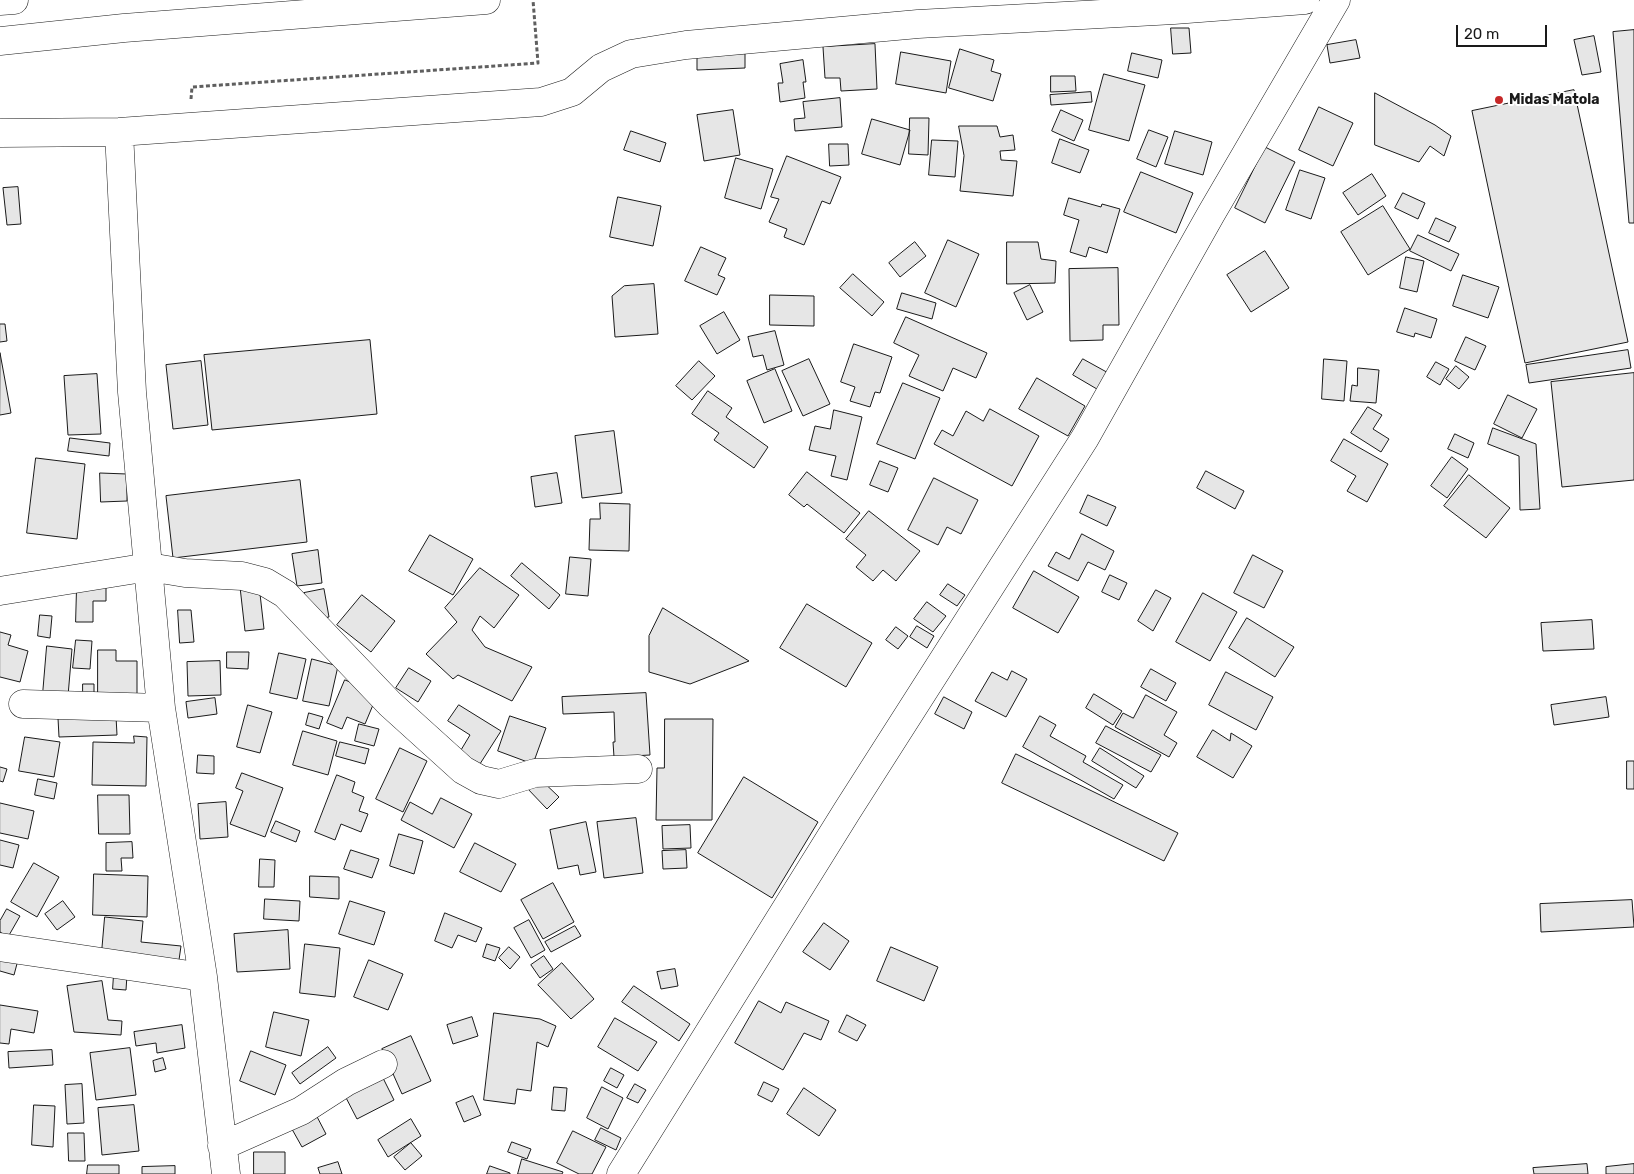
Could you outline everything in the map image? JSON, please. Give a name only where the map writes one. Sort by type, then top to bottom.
[{"type":"main road","points":[[0,1],[14,0]]},
{"type":"main road","points":[[0,40],[124,28],[486,0]]},
{"type":"main road","points":[[0,133],[119,132],[541,102],[572,92],[602,68],[631,54],[686,46],[918,24],[1174,10],[1305,0]]},
{"type":"main road","points":[[620,1174],[847,811],[1085,438],[1211,214],[1336,0]]},
{"type":"main road","points":[[119,132],[132,392],[161,708],[204,977],[226,1174]]},
{"type":"main road","points":[[0,591],[149,567],[185,573],[242,576],[265,582],[285,594],[390,704],[463,770],[481,780],[499,784],[536,773],[638,769]]},
{"type":"main road","points":[[23,704],[161,708]]},
{"type":"main road","points":[[0,947],[204,977]]},
{"type":"main road","points":[[222,1146],[301,1111],[346,1082],[382,1064]]},
{"type":"path","points":[[188,127],[192,87],[538,63],[533,0]]},
{"type":"building","points":[[1171,28],[1189,28],[1191,53],[1173,54]]},
{"type":"building","points":[[1634,30],[1634,223],[1629,223],[1613,32]]},
{"type":"building","points":[[1594,36],[1601,72],[1582,75],[1574,40]]},
{"type":"building","points":[[1356,40],[1360,58],[1330,63],[1327,45]]},
{"type":"building","points":[[875,44],[877,89],[841,91],[840,78],[825,78],[823,47]]},
{"type":"building","points":[[960,49],[994,60],[991,71],[1001,74],[993,101],[949,88]]},
{"type":"building","points":[[901,52],[951,61],[946,93],[896,84]]},
{"type":"building","points":[[1132,53],[1162,60],[1158,78],[1128,71]]},
{"type":"building","points":[[745,54],[745,68],[697,70],[697,55]]},
{"type":"building","points":[[803,60],[806,82],[803,82],[805,98],[780,102],[778,83],[783,83],[780,64]]},
{"type":"building","points":[[1104,74],[1145,85],[1129,141],[1089,130]]},
{"type":"building","points":[[1051,76],[1075,76],[1076,91],[1051,92]]},
{"type":"building","points":[[1574,90],[1628,342],[1525,363],[1472,111]]},
{"type":"building","points":[[1091,92],[1092,102],[1051,105],[1050,95]]},
{"type":"building","points":[[1375,93],[1435,125],[1451,136],[1444,156],[1430,146],[1419,162],[1375,145]]},
{"type":"building","points":[[840,98],[842,127],[795,131],[794,119],[805,118],[803,102]]},
{"type":"building","points":[[1319,107],[1353,123],[1333,166],[1299,150]]},
{"type":"building","points":[[733,110],[740,155],[704,161],[697,115]]},
{"type":"building","points":[[1061,110],[1083,120],[1074,141],[1052,131]]},
{"type":"building","points":[[910,118],[929,118],[928,155],[909,154]]},
{"type":"building","points":[[872,119],[910,130],[900,165],[862,154]]},
{"type":"building","points":[[959,126],[997,126],[1000,137],[1013,135],[1015,150],[1000,151],[1001,160],[1017,161],[1013,196],[960,191],[964,156]]},
{"type":"building","points":[[1149,130],[1168,137],[1156,167],[1137,159]]},
{"type":"building","points":[[631,131],[666,143],[660,162],[624,150]]},
{"type":"building","points":[[1175,131],[1212,142],[1203,175],[1165,164]]},
{"type":"building","points":[[1060,139],[1089,150],[1080,173],[1052,163]]},
{"type":"building","points":[[932,140],[958,141],[955,177],[929,175]]},
{"type":"building","points":[[829,144],[848,144],[849,165],[830,166]]},
{"type":"building","points":[[1265,147],[1295,162],[1265,223],[1235,208]]},
{"type":"building","points":[[787,156],[841,177],[830,204],[822,201],[804,245],[784,237],[787,229],[769,222],[779,199],[771,197]]},
{"type":"building","points":[[736,158],[773,169],[761,209],[725,198]]},
{"type":"building","points":[[1300,170],[1325,178],[1311,219],[1286,210]]},
{"type":"building","points":[[1141,172],[1193,193],[1176,233],[1124,212]]},
{"type":"building","points":[[1372,174],[1386,196],[1358,215],[1343,193]]},
{"type":"building","points":[[18,187],[21,224],[7,225],[3,188]]},
{"type":"building","points":[[1403,193],[1425,203],[1418,219],[1395,208]]},
{"type":"building","points":[[618,197],[661,206],[653,246],[610,237]]},
{"type":"building","points":[[1069,198],[1101,207],[1102,204],[1120,209],[1107,253],[1089,247],[1086,257],[1070,252],[1079,220],[1064,215]]},
{"type":"building","points":[[1383,206],[1410,249],[1368,275],[1341,232]]},
{"type":"building","points":[[1436,218],[1456,227],[1449,242],[1429,233]]},
{"type":"building","points":[[1418,235],[1459,254],[1451,271],[1410,251]]},
{"type":"building","points":[[948,240],[979,254],[956,307],[925,293]]},
{"type":"building","points":[[915,242],[926,256],[900,277],[889,263]]},
{"type":"building","points":[[1007,242],[1038,242],[1041,259],[1056,261],[1055,283],[1007,284]]},
{"type":"building","points":[[701,247],[726,258],[718,275],[725,278],[717,295],[685,281]]},
{"type":"building","points":[[1265,251],[1289,288],[1251,312],[1227,275]]},
{"type":"building","points":[[1406,257],[1424,261],[1417,292],[1400,288]]},
{"type":"building","points":[[1118,268],[1119,325],[1103,325],[1103,340],[1070,341],[1069,269]]},
{"type":"building","points":[[853,274],[884,302],[872,316],[840,288]]},
{"type":"building","points":[[1463,275],[1499,287],[1488,318],[1453,306]]},
{"type":"building","points":[[654,284],[658,334],[615,337],[612,296],[624,286]]},
{"type":"building","points":[[1030,285],[1043,312],[1027,320],[1014,293]]},
{"type":"building","points":[[902,293],[936,303],[932,319],[897,309]]},
{"type":"building","points":[[770,295],[814,296],[814,326],[770,325]]},
{"type":"building","points":[[1405,308],[1437,319],[1431,338],[1415,333],[1414,337],[1397,332]]},
{"type":"building","points":[[724,312],[740,340],[717,354],[700,326]]},
{"type":"building","points":[[906,317],[987,353],[976,378],[953,368],[943,391],[909,376],[919,355],[894,343]]},
{"type":"building","points":[[0,324],[5,324],[7,341],[0,342]]},
{"type":"building","points":[[775,331],[784,365],[767,370],[763,355],[753,357],[748,337]]},
{"type":"building","points":[[1466,337],[1486,346],[1475,370],[1455,361]]},
{"type":"building","points":[[370,340],[377,414],[212,430],[204,355]]},
{"type":"building","points":[[854,344],[892,357],[880,393],[875,392],[870,407],[850,401],[855,387],[841,382]]},
{"type":"building","points":[[1628,350],[1631,368],[1529,383],[1526,365]]},
{"type":"building","points":[[0,353],[11,413],[0,415]]},
{"type":"building","points":[[809,359],[830,404],[803,416],[782,371]]},
{"type":"building","points":[[1083,359],[1112,375],[1102,392],[1073,375]]},
{"type":"building","points":[[1324,359],[1347,361],[1344,401],[1322,399]]},
{"type":"building","points":[[201,361],[208,425],[173,429],[166,365]]},
{"type":"building","points":[[699,361],[715,376],[692,400],[676,386]]},
{"type":"building","points":[[1436,362],[1449,369],[1440,385],[1427,377]]},
{"type":"building","points":[[1456,366],[1469,377],[1459,389],[1446,379]]},
{"type":"building","points":[[1358,368],[1379,370],[1376,403],[1350,401],[1352,385],[1357,386]]},
{"type":"building","points":[[775,369],[792,411],[764,423],[747,381]]},
{"type":"building","points":[[1634,373],[1634,480],[1562,487],[1551,382]]},
{"type":"building","points":[[97,374],[101,434],[68,435],[64,376]]},
{"type":"building","points":[[1037,378],[1085,406],[1068,436],[1019,409]]},
{"type":"building","points":[[903,383],[940,398],[915,459],[877,444]]},
{"type":"building","points":[[708,391],[732,408],[726,417],[768,447],[754,468],[714,440],[719,433],[692,414]]},
{"type":"building","points":[[1508,395],[1537,409],[1522,438],[1494,424]]},
{"type":"building","points":[[1368,407],[1382,415],[1373,429],[1389,439],[1381,452],[1351,433]]},
{"type":"building","points":[[990,409],[1039,436],[1012,486],[934,444],[942,430],[953,436],[966,411],[983,421]]},
{"type":"building","points":[[834,410],[862,417],[847,480],[831,476],[836,456],[809,450],[815,426],[830,429]]},
{"type":"building","points":[[1493,428],[1536,444],[1540,509],[1520,510],[1519,456],[1488,444]]},
{"type":"building","points":[[614,431],[622,493],[582,498],[575,436]]},
{"type":"building","points":[[1455,434],[1474,443],[1468,458],[1448,449]]},
{"type":"building","points":[[70,438],[110,443],[109,456],[68,451]]},
{"type":"building","points":[[1344,439],[1388,464],[1367,502],[1347,491],[1356,476],[1331,461]]},
{"type":"building","points":[[1452,457],[1468,469],[1447,498],[1431,486]]},
{"type":"building","points":[[36,458],[85,464],[77,539],[27,533]]},
{"type":"building","points":[[880,461],[898,468],[888,492],[870,485]]},
{"type":"building","points":[[1206,471],[1244,491],[1235,509],[1197,488]]},
{"type":"building","points":[[807,472],[860,513],[844,533],[807,504],[804,507],[789,495]]},
{"type":"building","points":[[100,473],[127,474],[127,501],[101,502]]},
{"type":"building","points":[[557,473],[562,503],[535,507],[531,477]]},
{"type":"building","points":[[1469,475],[1510,508],[1486,538],[1444,506]]},
{"type":"building","points":[[934,478],[978,500],[961,534],[947,527],[938,545],[908,530]]},
{"type":"building","points":[[300,480],[307,542],[173,558],[166,496]]},
{"type":"building","points":[[1088,495],[1116,507],[1107,526],[1080,513]]},
{"type":"building","points":[[600,503],[630,504],[629,551],[589,550],[590,519],[600,519]]},
{"type":"building","points":[[869,511],[920,551],[896,581],[883,570],[873,581],[856,567],[866,555],[846,539]]},
{"type":"building","points":[[1082,534],[1114,551],[1105,570],[1088,562],[1078,581],[1048,566],[1056,552],[1069,559]]},
{"type":"building","points":[[430,535],[473,559],[453,595],[409,571]]},
{"type":"building","points":[[318,550],[322,583],[297,586],[292,554]]},
{"type":"building","points":[[1253,555],[1283,571],[1264,608],[1234,593]]},
{"type":"building","points":[[570,557],[591,559],[588,596],[566,594]]},
{"type":"building","points":[[522,563],[560,595],[549,609],[511,576]]},
{"type":"building","points":[[480,568],[519,595],[494,628],[480,616],[472,630],[485,647],[532,667],[512,701],[458,675],[453,679],[426,654],[457,622],[445,608]]},
{"type":"building","points":[[1034,571],[1079,597],[1058,633],[1013,608]]},
{"type":"building","points":[[1110,575],[1127,583],[1119,600],[1102,592]]},
{"type":"building","points":[[948,584],[965,595],[957,606],[940,595]]},
{"type":"building","points":[[259,585],[264,629],[245,631],[240,587]]},
{"type":"building","points":[[77,586],[106,587],[106,601],[93,601],[93,622],[76,622]]},
{"type":"building","points":[[324,589],[329,617],[313,620],[305,604],[304,593]]},
{"type":"building","points":[[1156,590],[1171,598],[1153,631],[1138,621]]},
{"type":"building","points":[[1203,593],[1237,612],[1210,661],[1176,642]]},
{"type":"building","points":[[362,595],[395,621],[371,652],[337,625]]},
{"type":"building","points":[[927,602],[946,616],[933,632],[914,619]]},
{"type":"building","points":[[807,604],[872,643],[846,687],[780,648]]},
{"type":"building","points":[[663,608],[749,661],[690,684],[649,672],[649,636]]},
{"type":"building","points":[[178,610],[191,610],[194,642],[180,643]]},
{"type":"building","points":[[40,615],[52,616],[50,638],[38,636]]},
{"type":"building","points":[[1247,618],[1294,647],[1275,677],[1229,648]]},
{"type":"building","points":[[1592,620],[1594,649],[1543,651],[1541,623]]},
{"type":"building","points":[[917,626],[934,636],[927,648],[910,637]]},
{"type":"building","points":[[896,627],[908,636],[898,649],[886,640]]},
{"type":"building","points":[[0,632],[11,635],[8,645],[28,651],[20,682],[0,677]]},
{"type":"building","points":[[76,640],[92,641],[90,669],[73,668]]},
{"type":"building","points":[[47,646],[72,649],[68,696],[43,694]]},
{"type":"building","points":[[98,650],[116,650],[116,661],[137,661],[137,699],[98,699]]},
{"type":"building","points":[[227,652],[249,652],[248,669],[227,668]]},
{"type":"building","points":[[279,653],[306,659],[297,699],[270,693]]},
{"type":"building","points":[[312,659],[338,666],[329,706],[303,701]]},
{"type":"building","points":[[220,661],[221,695],[188,696],[187,662]]},
{"type":"building","points":[[409,668],[431,681],[418,702],[396,688]]},
{"type":"building","points":[[1151,669],[1176,683],[1166,701],[1141,687]]},
{"type":"building","points":[[1012,671],[1027,679],[1006,717],[975,701],[992,672],[1007,680]]},
{"type":"building","points":[[1226,672],[1273,697],[1256,730],[1209,705]]},
{"type":"building","points":[[345,680],[378,693],[365,724],[347,717],[342,729],[327,723]]},
{"type":"building","points":[[83,684],[94,684],[94,699],[83,698]]},
{"type":"building","points":[[646,693],[650,755],[614,757],[614,712],[563,714],[562,697]]},
{"type":"building","points":[[1094,694],[1122,711],[1113,725],[1086,708]]},
{"type":"building","points":[[1146,695],[1177,712],[1164,735],[1177,743],[1169,757],[1115,727],[1123,713],[1133,718]]},
{"type":"building","points":[[944,697],[972,712],[964,729],[935,714]]},
{"type":"building","points":[[1606,697],[1609,717],[1554,725],[1551,705]]},
{"type":"building","points":[[215,698],[217,714],[188,718],[186,702]]},
{"type":"building","points":[[248,705],[272,712],[260,753],[237,747]]},
{"type":"building","points":[[459,705],[501,731],[478,767],[458,755],[470,735],[448,721]]},
{"type":"building","points":[[309,713],[323,717],[319,729],[306,725]]},
{"type":"building","points":[[116,716],[117,735],[59,737],[58,718]]},
{"type":"building","points":[[510,716],[546,728],[533,764],[498,751]]},
{"type":"building","points":[[1040,716],[1056,725],[1050,736],[1086,756],[1083,762],[1123,785],[1114,799],[1023,747]]},
{"type":"building","points":[[665,719],[713,719],[712,820],[656,820],[657,768],[664,768]]},
{"type":"building","points":[[359,724],[379,729],[374,746],[355,741]]},
{"type":"building","points":[[1106,726],[1161,755],[1151,772],[1096,743]]},
{"type":"building","points":[[1213,730],[1230,741],[1231,733],[1252,746],[1233,778],[1197,757]]},
{"type":"building","points":[[303,731],[337,741],[328,775],[293,765]]},
{"type":"building","points":[[134,736],[147,737],[146,786],[92,785],[93,742],[134,743]]},
{"type":"building","points":[[25,737],[60,742],[54,777],[19,771]]},
{"type":"building","points":[[340,742],[369,749],[365,764],[336,756]]},
{"type":"building","points":[[400,748],[427,761],[403,812],[376,799]]},
{"type":"building","points":[[1100,748],[1144,776],[1136,788],[1092,761]]},
{"type":"building","points":[[1016,754],[1178,833],[1164,861],[1002,783]]},
{"type":"building","points":[[198,755],[214,756],[214,774],[197,773]]},
{"type":"building","points":[[1627,761],[1634,761],[1634,789],[1627,789]]},
{"type":"building","points":[[0,767],[7,769],[3,782],[0,781]]},
{"type":"building","points":[[242,773],[283,788],[265,837],[230,824],[243,791],[236,788]]},
{"type":"building","points":[[337,775],[355,782],[352,792],[364,797],[359,811],[368,814],[361,832],[341,824],[335,840],[315,832]]},
{"type":"building","points":[[537,776],[559,797],[547,809],[526,787]]},
{"type":"building","points":[[744,777],[818,822],[772,898],[698,853]]},
{"type":"building","points":[[38,779],[57,783],[54,799],[35,795]]},
{"type":"building","points":[[98,795],[129,795],[130,834],[99,834]]},
{"type":"building","points":[[441,798],[472,814],[454,848],[401,820],[410,802],[432,814]]},
{"type":"building","points":[[226,802],[228,837],[200,839],[198,804]]},
{"type":"building","points":[[0,803],[34,811],[28,839],[0,833]]},
{"type":"building","points":[[636,818],[643,873],[604,878],[597,822]]},
{"type":"building","points":[[276,821],[300,831],[296,842],[271,832]]},
{"type":"building","points":[[586,822],[596,872],[580,875],[578,865],[558,869],[550,830]]},
{"type":"building","points":[[690,825],[691,848],[663,849],[662,826]]},
{"type":"building","points":[[399,834],[423,841],[414,874],[390,866]]},
{"type":"building","points":[[0,840],[19,845],[13,868],[0,865]]},
{"type":"building","points":[[132,842],[133,858],[121,858],[122,871],[106,871],[106,843]]},
{"type":"building","points":[[475,843],[516,864],[501,892],[460,872]]},
{"type":"building","points":[[351,850],[379,859],[372,878],[344,869]]},
{"type":"building","points":[[686,850],[687,868],[663,869],[662,851]]},
{"type":"building","points":[[260,859],[275,860],[274,887],[259,887]]},
{"type":"building","points":[[34,863],[59,877],[37,917],[11,902]]},
{"type":"building","points":[[94,874],[148,876],[147,917],[93,915]]},
{"type":"building","points":[[310,876],[339,877],[339,899],[310,897]]},
{"type":"building","points":[[553,883],[574,922],[543,939],[521,900]]},
{"type":"building","points":[[265,899],[300,901],[299,921],[264,919]]},
{"type":"building","points":[[1632,900],[1634,927],[1541,932],[1540,904]]},
{"type":"building","points":[[63,901],[75,917],[57,930],[45,914]]},
{"type":"building","points":[[350,901],[385,912],[374,945],[339,934]]},
{"type":"building","points":[[7,909],[20,916],[8,937],[0,932],[0,921]]},
{"type":"building","points":[[445,913],[482,928],[476,942],[458,935],[452,948],[435,941]]},
{"type":"building","points":[[105,917],[143,921],[141,942],[181,946],[179,960],[102,952]]},
{"type":"building","points":[[529,920],[545,950],[531,958],[514,928]]},
{"type":"building","points":[[824,923],[849,941],[830,970],[803,952]]},
{"type":"building","points":[[575,926],[581,936],[551,952],[545,942]]},
{"type":"building","points":[[288,930],[290,969],[237,972],[234,934]]},
{"type":"building","points":[[305,944],[340,948],[335,997],[300,993]]},
{"type":"building","points":[[487,944],[500,948],[495,961],[483,957]]},
{"type":"building","points":[[509,947],[520,957],[510,969],[499,958]]},
{"type":"building","points":[[891,947],[938,967],[924,1001],[877,981]]},
{"type":"building","points":[[0,955],[18,960],[14,975],[0,971]]},
{"type":"building","points":[[544,956],[553,969],[540,978],[531,965]]},
{"type":"building","points":[[369,960],[403,974],[388,1010],[354,997]]},
{"type":"building","points":[[562,963],[594,999],[571,1019],[538,985]]},
{"type":"building","points":[[675,969],[678,986],[661,989],[657,972]]},
{"type":"building","points":[[114,974],[127,975],[126,990],[113,989]]},
{"type":"building","points":[[102,981],[108,1020],[122,1021],[121,1035],[74,1032],[67,986]]},
{"type":"building","points":[[634,986],[690,1024],[679,1041],[622,1002]]},
{"type":"building","points":[[759,1001],[781,1013],[786,1002],[829,1021],[821,1040],[804,1033],[783,1070],[735,1043]]},
{"type":"building","points":[[0,1005],[38,1011],[34,1033],[11,1029],[9,1044],[0,1043]]},
{"type":"building","points":[[274,1012],[309,1020],[301,1056],[266,1047]]},
{"type":"building","points":[[494,1013],[540,1019],[556,1026],[548,1047],[537,1042],[531,1091],[517,1089],[515,1104],[484,1100]]},
{"type":"building","points":[[847,1015],[866,1025],[857,1041],[839,1032]]},
{"type":"building","points":[[472,1017],[478,1036],[453,1044],[447,1025]]},
{"type":"building","points":[[615,1018],[657,1042],[638,1071],[598,1047]]},
{"type":"building","points":[[182,1025],[185,1048],[157,1053],[156,1043],[136,1046],[134,1032]]},
{"type":"building","points":[[411,1036],[431,1081],[402,1094],[382,1049]]},
{"type":"building","points":[[328,1047],[336,1058],[300,1084],[292,1073]]},
{"type":"building","points":[[130,1048],[136,1095],[96,1100],[90,1053]]},
{"type":"building","points":[[52,1050],[53,1065],[9,1068],[8,1052]]},
{"type":"building","points":[[251,1051],[286,1065],[275,1095],[240,1081]]},
{"type":"building","points":[[163,1058],[166,1069],[155,1072],[153,1061]]},
{"type":"building","points":[[611,1068],[624,1075],[617,1088],[604,1081]]},
{"type":"building","points":[[379,1070],[394,1100],[357,1119],[342,1090]]},
{"type":"building","points":[[764,1082],[779,1089],[772,1102],[758,1095]]},
{"type":"building","points":[[82,1084],[84,1123],[67,1124],[65,1085]]},
{"type":"building","points":[[635,1084],[646,1090],[638,1103],[627,1098]]},
{"type":"building","points":[[554,1087],[567,1088],[565,1111],[552,1110]]},
{"type":"building","points":[[602,1087],[623,1098],[608,1129],[587,1118]]},
{"type":"building","points":[[804,1088],[836,1110],[819,1136],[787,1114]]},
{"type":"building","points":[[473,1096],[481,1115],[464,1122],[456,1103]]},
{"type":"building","points":[[34,1105],[55,1106],[53,1147],[32,1145]]},
{"type":"building","points":[[134,1105],[139,1151],[102,1155],[98,1108]]},
{"type":"building","points":[[313,1109],[326,1134],[302,1147],[288,1122]]},
{"type":"building","points":[[411,1119],[421,1136],[388,1157],[378,1140]]},
{"type":"building","points":[[601,1128],[621,1138],[616,1150],[595,1140]]},
{"type":"building","points":[[573,1131],[606,1147],[592,1174],[579,1174],[557,1163]]},
{"type":"building","points":[[68,1133],[84,1133],[85,1161],[69,1161]]},
{"type":"building","points":[[512,1142],[531,1149],[527,1159],[508,1152]]},
{"type":"building","points":[[411,1143],[422,1156],[405,1170],[394,1157]]},
{"type":"building","points":[[254,1152],[285,1152],[285,1174],[254,1174]]},
{"type":"building","points":[[522,1159],[563,1172],[562,1174],[518,1174]]},
{"type":"building","points":[[338,1162],[342,1174],[320,1174],[318,1168]]},
{"type":"building","points":[[1587,1164],[1588,1174],[1534,1174],[1533,1168]]},
{"type":"building","points":[[1634,1164],[1634,1174],[1606,1174],[1606,1167]]},
{"type":"building","points":[[88,1165],[119,1165],[119,1174],[87,1174]]},
{"type":"building","points":[[175,1166],[175,1174],[142,1174],[142,1167]]},
{"type":"building","points":[[490,1166],[510,1173],[510,1174],[487,1174]]},
{"type":"place","name":"Midas Matola","points":[[1499,100]]}]
